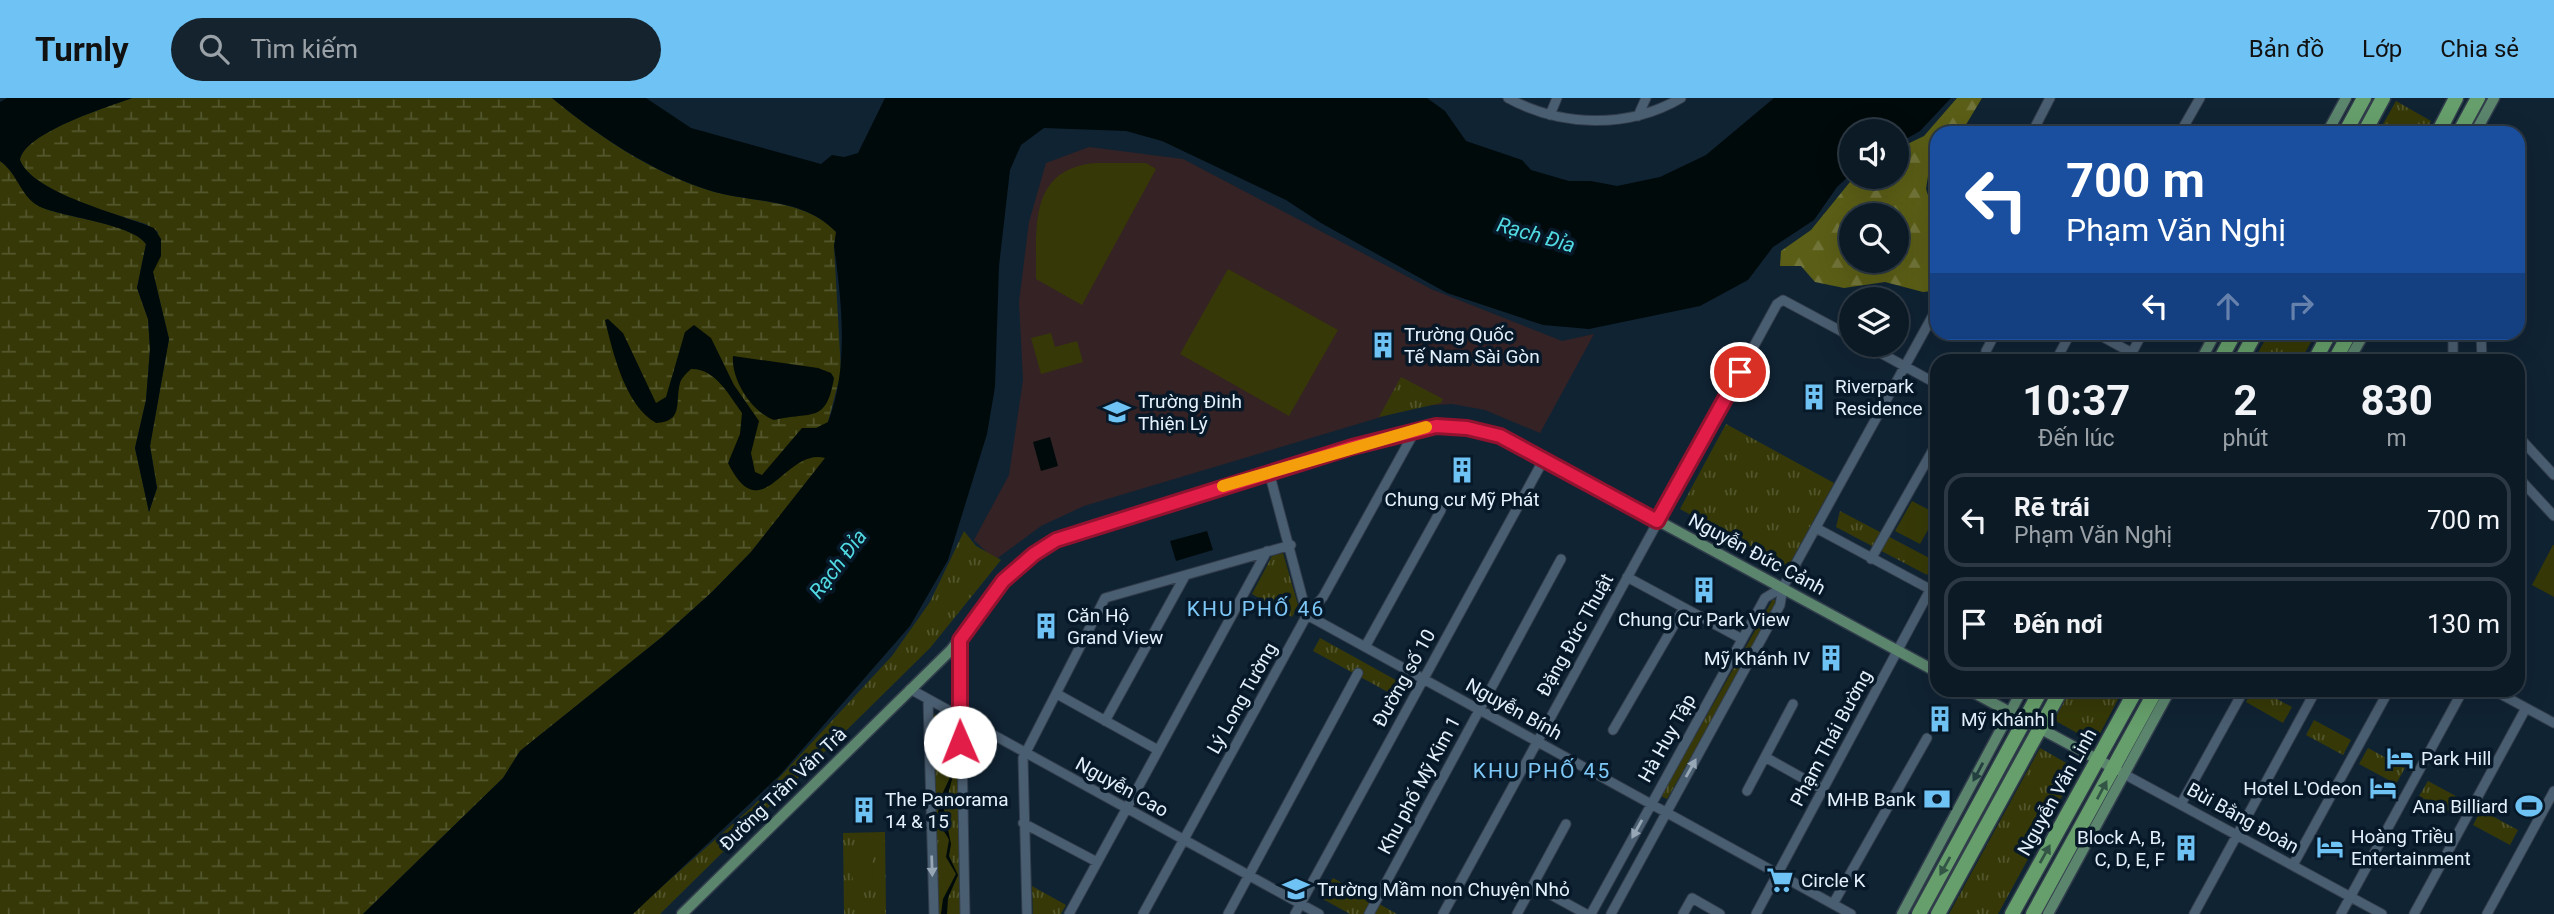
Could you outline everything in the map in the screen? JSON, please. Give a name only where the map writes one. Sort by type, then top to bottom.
[{"type":"highway","points":[[2348,126],[2364,98]]},
{"type":"highway","points":[[2368,126],[2383,98]]},
{"type":"highway","points":[[2442,126],[2456,98]]},
{"type":"highway","points":[[2470,126],[2478,98]]},
{"type":"highway","points":[[1919,914],[2038,697]]},
{"type":"highway","points":[[1938,914],[2057,697]]},
{"type":"highway","name":"Nguyễn Văn Linh","points":[[2012,914],[2132,697]]},
{"type":"highway","name":"Nguyễn Văn Linh","points":[[2034,914],[2057,884],[2119,771],[2154,697]]},
{"type":"main road","points":[[2331,126],[2346,98]]},
{"type":"main road","points":[[2472,126],[2494,98]]},
{"type":"main road","name":"Nguyễn Đức Cảnh","points":[[910,690],[960,640],[1003,581],[1034,554],[1056,540],[1269,472],[1416,429],[1447,426],[1490,432],[1544,458],[1930,668]]},
{"type":"main road","name":"Đường Trần Văn Trà","points":[[682,914],[910,690]]},
{"type":"main road","points":[[1982,697],[2119,771]]},
{"type":"main road","points":[[1902,914],[2018,697]]},
{"type":"main road","name":"Nguyễn Văn Linh","points":[[2119,771],[2166,697]]},
{"type":"main road","name":"Nguyễn Văn Linh","points":[[2048,914],[2057,884]]},
{"type":"street","points":[[1508,98],[1550,115],[1594,121],[1638,116],[1681,98]]},
{"type":"street","points":[[1550,115],[1557,98]]},
{"type":"street","points":[[1638,116],[1646,98]]},
{"type":"street","points":[[2036,126],[2050,98]]},
{"type":"street","points":[[2184,126],[2200,98]]},
{"type":"street","name":"Đặng Đức Thuật","points":[[1443,914],[1777,304],[1783,300],[1839,330]]},
{"type":"street","name":"Hà Huy Tập","points":[[1611,914],[1780,605],[1783,587],[1930,321]]},
{"type":"street","points":[[1986,351],[1992,340]]},
{"type":"street","points":[[2106,340],[2126,354]]},
{"type":"street","points":[[1888,357],[1930,380]]},
{"type":"street","name":"Lý Long Tường","points":[[1143,914],[1307,615],[1323,597],[1416,429]]},
{"type":"street","points":[[2525,444],[2554,475]]},
{"type":"street","points":[[1871,559],[1930,455]]},
{"type":"street","name":"Đường số 10","points":[[1295,914],[1544,458]]},
{"type":"street","points":[[1269,472],[1291,545],[1307,615]]},
{"type":"street","points":[[2525,485],[2554,516]]},
{"type":"street","points":[[1365,647],[1441,510]]},
{"type":"street","points":[[1816,528],[1930,589]]},
{"type":"street","points":[[1027,914],[1022,763],[1105,598],[1291,545]]},
{"type":"street","points":[[1069,914],[1267,551]]},
{"type":"street","name":"Khu phố Mỹ Kim 1","points":[[1369,914],[1561,559]]},
{"type":"street","points":[[1105,721],[1185,576]]},
{"type":"street","points":[[1627,577],[1742,639]]},
{"type":"street","name":"Hà Huy Tập","points":[[1588,914],[1765,598],[1783,587]]},
{"type":"street","name":"Phạm Thái Bường","points":[[1756,914],[1897,650],[1930,597]]},
{"type":"street","points":[[1613,730],[1684,608]]},
{"type":"street","name":"Nguyễn Bính","points":[[1307,615],[1851,914]]},
{"type":"street","points":[[960,640],[965,914]]},
{"type":"street","points":[[1228,914],[1358,673]]},
{"type":"street","name":"Nguyễn Cao","points":[[910,690],[1319,914]]},
{"type":"street","points":[[1057,694],[1158,750]]},
{"type":"street","points":[[2181,804],[2240,697]]},
{"type":"street","points":[[2194,914],[2312,697]]},
{"type":"street","points":[[2293,866],[2385,697]]},
{"type":"street","points":[[2341,914],[2459,697]]},
{"type":"street","points":[[2506,697],[2554,723]]},
{"type":"street","points":[[928,700],[934,914]]},
{"type":"street","points":[[1747,791],[1793,704]]},
{"type":"street","points":[[2414,914],[2526,708]]},
{"type":"street","points":[[1833,904],[1927,738]]},
{"type":"street","points":[[1765,757],[1824,790]]},
{"type":"street","name":"Bùi Bằng Đoàn","points":[[2119,771],[2382,914]]},
{"type":"street","points":[[2487,914],[2554,791]]},
{"type":"street","points":[[1023,823],[1097,862]]},
{"type":"street","points":[[1517,914],[1566,824]]},
{"type":"street","points":[[1533,885],[1588,914]]},
{"type":"street","points":[[1683,914],[1692,898],[1720,914]]},
{"type":"shaded area","points":[[1089,147],[1183,159],[1431,289],[1562,341],[1594,334],[1540,433],[1485,410],[1452,404],[1418,406],[1084,506],[1041,526],[995,560],[974,540],[1009,475],[1023,380],[1019,302],[1029,222],[1046,163]]},
{"type":"green space","points":[[132,98],[552,98],[626,152],[666,173],[708,190],[792,207],[823,221],[837,232],[834,246],[841,372],[828,422],[826,458],[751,552],[712,592],[662,637],[520,751],[503,778],[363,914],[0,914],[0,161],[12,172],[30,198],[43,208],[114,226],[139,237],[146,244],[137,288],[148,319],[150,349],[146,400],[135,448],[149,512],[157,488],[150,446],[169,339],[153,272],[158,232],[146,224],[57,192],[28,172],[20,160],[25,150],[51,131],[87,114]]},
{"type":"green space","points":[[1957,98],[1982,98],[1965,126],[1933,126]]},
{"type":"green space","points":[[2396,101],[2431,121],[2428,126],[2382,126]]},
{"type":"green space","points":[[1930,129],[1930,173],[1926,189],[1930,202],[1930,291],[1923,292],[1885,282],[1839,287],[1815,282],[1801,266],[1780,266],[1781,251],[1811,230],[1844,189],[1909,189],[1909,143],[1924,136]]},
{"type":"green space","points":[[1096,163],[1146,163],[1156,169],[1082,305],[1036,279],[1037,221],[1047,189],[1058,176],[1074,168]]},
{"type":"green space","points":[[1228,269],[1338,330],[1289,416],[1180,354]]},
{"type":"green space","points":[[1051,333],[1055,347],[1077,341],[1083,362],[1041,374],[1031,338]]},
{"type":"green space","points":[[2265,340],[2312,340],[2304,354],[2257,354]]},
{"type":"green space","points":[[1401,377],[1443,399],[1441,403],[1379,417]]},
{"type":"green space","points":[[1726,424],[1834,483],[1788,567],[1680,509]]},
{"type":"green space","points":[[1912,501],[1930,510],[1930,526],[1920,544],[1895,531]]},
{"type":"green space","points":[[1840,511],[1930,558],[1930,570],[1927,575],[1836,527]]},
{"type":"green space","points":[[964,531],[976,546],[1001,560],[930,648],[660,914],[631,914],[753,806],[892,656],[930,602]]},
{"type":"green space","points":[[2554,545],[2554,597],[2532,585]]},
{"type":"green space","points":[[1283,553],[1298,605],[1292,617],[1252,594],[1272,556]]},
{"type":"green space","points":[[1773,599],[1779,603],[1667,799],[1661,796]]},
{"type":"green space","points":[[1320,638],[1403,684],[1397,697],[1313,651]]},
{"type":"green space","points":[[2067,697],[2119,697],[2095,743],[2054,720]]},
{"type":"green space","points":[[2249,697],[2273,697],[2292,707],[2283,723],[2246,702]]},
{"type":"green space","points":[[934,714],[957,727],[961,914],[937,914]]},
{"type":"green space","points":[[2314,720],[2351,740],[2343,755],[2306,735]]},
{"type":"green space","points":[[2040,748],[2077,769],[1998,914],[1949,914]]},
{"type":"green space","points":[[2368,748],[2405,768],[2396,784],[2359,764]]},
{"type":"green space","points":[[2428,781],[2465,801],[2456,816],[2419,796]]},
{"type":"green space","points":[[2481,810],[2518,830],[2510,845],[2473,825]]},
{"type":"green space","points":[[885,832],[886,914],[844,914],[843,833]]},
{"type":"green space","points":[[872,848],[873,886],[853,887],[852,849]]},
{"type":"green space","points":[[1333,878],[1397,914],[1350,914],[1321,898]]},
{"type":"green space","points":[[1032,886],[1066,905],[1061,914],[1033,914]]},
{"type":"water","points":[[7,98],[132,98],[87,114],[51,131],[25,150],[20,160],[28,172],[59,193],[154,228],[161,239],[161,256],[153,272],[169,339],[150,446],[157,488],[149,512],[135,448],[146,400],[150,349],[148,319],[137,288],[146,244],[128,232],[43,208],[29,199],[12,173],[0,161],[0,102]]},
{"type":"water","name":"Rạch Đỉa","points":[[552,98],[646,98],[691,128],[821,164],[832,155],[844,157],[858,153],[885,98],[1427,98],[1445,111],[1466,141],[1522,160],[1531,170],[1569,181],[1591,181],[1617,186],[1660,177],[1706,155],[1774,98],[1951,98],[1920,131],[1909,137],[1909,119],[1839,119],[1839,185],[1814,220],[1773,247],[1748,280],[1700,306],[1589,329],[1543,325],[1447,293],[1321,223],[1286,200],[1162,141],[1126,131],[1044,128],[1021,145],[1010,170],[999,266],[995,387],[987,434],[948,560],[910,626],[780,775],[633,914],[363,914],[503,778],[520,751],[662,637],[712,592],[751,552],[825,458],[811,458],[763,489],[752,490],[740,482],[728,463],[740,434],[742,413],[721,384],[707,373],[691,369],[680,383],[675,415],[665,422],[656,423],[645,415],[628,391],[616,362],[605,320],[608,319],[623,333],[656,403],[666,397],[685,332],[694,325],[711,338],[734,385],[759,421],[751,453],[755,472],[762,475],[802,428],[816,428],[828,422],[835,401],[842,335],[834,246],[836,232],[823,220],[808,212],[708,190],[687,182],[646,163],[588,126]]},
{"type":"water","points":[[733,356],[818,368],[831,373],[834,378],[827,403],[816,413],[808,415],[774,420],[766,416],[751,403],[739,385]]},
{"type":"water","points":[[1050,437],[1058,466],[1041,471],[1033,442]]},
{"type":"water","points":[[1207,531],[1213,550],[1176,561],[1170,541]]},
{"type":"water","points":[[942,735],[949,735],[955,768],[944,810],[951,844],[949,856],[958,875],[948,898],[947,914],[941,914],[943,899],[956,874],[946,857],[949,840],[939,820],[941,798],[952,771],[950,749]]},
{"type":"slow traffic","points":[[1223,486],[1426,427]]},
{"type":"place","name":"Trường Quốc Tế Nam Sài Gòn","points":[[1383,345]]},
{"type":"place","name":"Riverpark Residence","points":[[1814,397]]},
{"type":"place","name":"Trường Đinh Thiện Lý","points":[[1117,412]]},
{"type":"place","name":"Chung cư Mỹ Phát","points":[[1462,470]]},
{"type":"place","name":"Chung Cư Park View","points":[[1704,590]]},
{"type":"place","name":"Căn Hộ Grand View","points":[[1046,626]]},
{"type":"place","name":"Mỹ Khánh IV","points":[[1831,658]]},
{"type":"place","name":"Mỹ Khánh I","points":[[1940,719]]},
{"type":"place","name":"Park Hill","points":[[2400,758]]},
{"type":"place","name":"Hotel L'Odeon","points":[[2383,788]]},
{"type":"place","name":"MHB Bank","points":[[1937,799]]},
{"type":"place","name":"Ana Billiard","points":[[2529,806]]},
{"type":"place","name":"The Panorama 14 & 15","points":[[864,810]]},
{"type":"place","name":"Hoàng Triều Entertainment","points":[[2330,847]]},
{"type":"place","name":"Block A, B, C, D, E, F","points":[[2186,848]]},
{"type":"place","name":"Circle K","points":[[1780,880]]},
{"type":"place","name":"Trường Mầm non Chuyện Nhỏ","points":[[1296,889]]},
{"type":"district","name":"KHU PHỐ 46","points":[[1256,609]]},
{"type":"district","name":"KHU PHỐ 45","points":[[1542,771]]},
{"type":"route","points":[[960,742],[960,640],[1003,581],[1034,554],[1056,540],[1083,529],[1352,447],[1436,426],[1467,428],[1500,436],[1657,521],[1740,372]]}]
